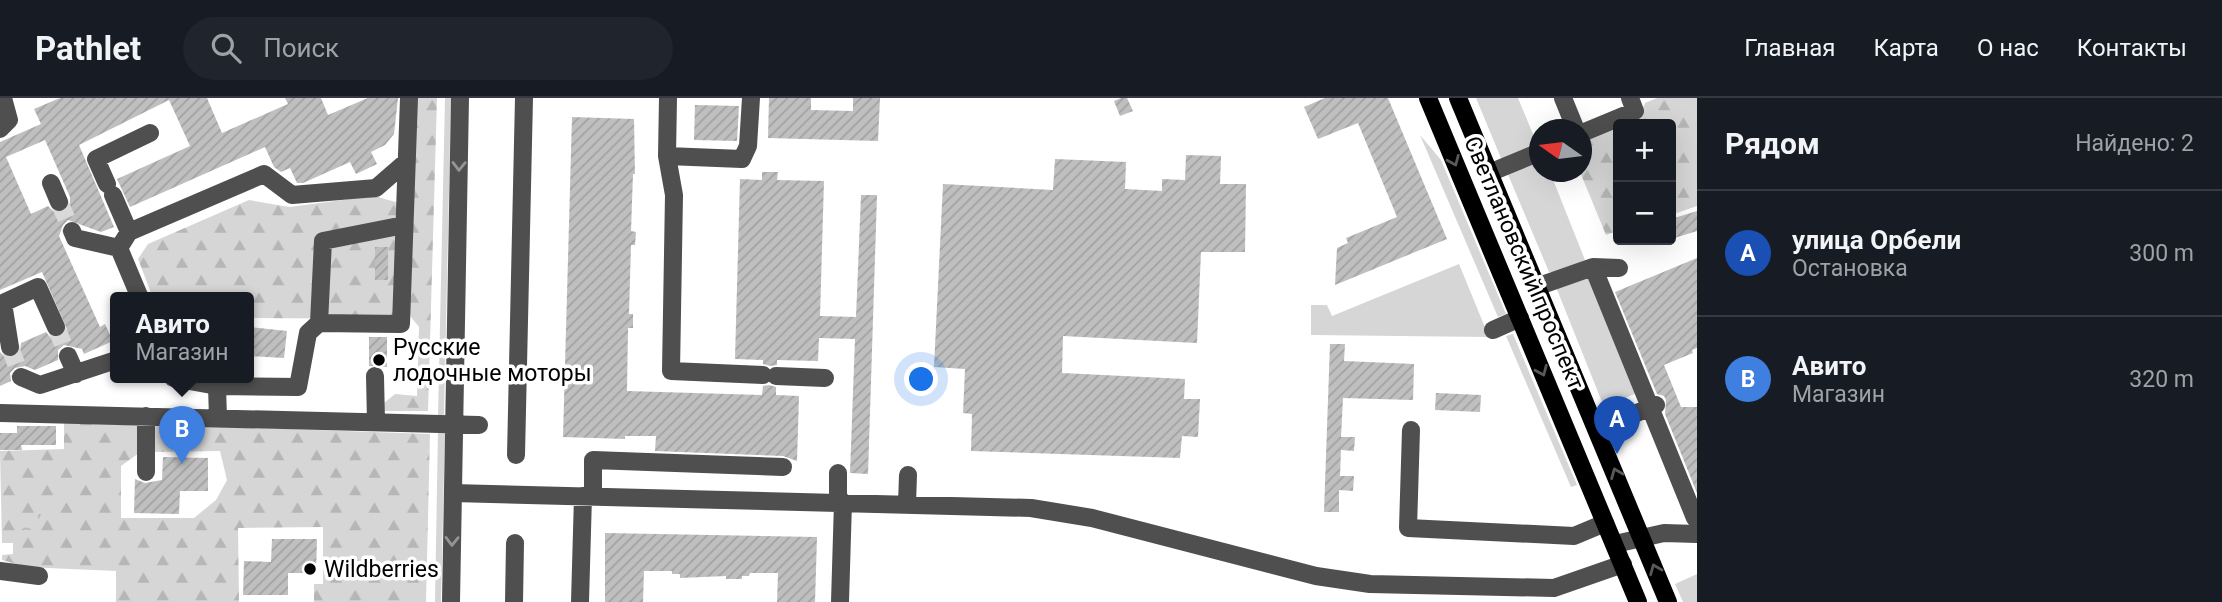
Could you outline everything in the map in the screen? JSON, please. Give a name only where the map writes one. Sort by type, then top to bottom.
[{"type":"main road","name":"Светлановский проспект","points":[[1428,98],[1638,602]]},
{"type":"main road","name":"Светлановский проспект","points":[[1458,98],[1539,286],[1668,602]]},
{"type":"street","points":[[0,128],[9,120],[3,98]]},
{"type":"street","points":[[200,383],[217,386],[298,387],[308,333],[320,323],[401,324],[409,98]]},
{"type":"street","points":[[451,602],[460,98]]},
{"type":"street","points":[[516,456],[524,98]]},
{"type":"street","points":[[668,98],[667,156],[674,195],[671,371],[825,378]]},
{"type":"street","points":[[667,156],[742,159],[748,146],[751,98]]},
{"type":"street","points":[[1563,98],[1572,119]]},
{"type":"street","points":[[1592,129],[1635,111],[1630,98]]},
{"type":"street","points":[[129,232],[96,159],[150,133]]},
{"type":"street","points":[[1489,173],[1529,156]]},
{"type":"street","points":[[119,248],[129,232],[264,174],[292,195],[376,188],[406,162]]},
{"type":"street","points":[[51,183],[59,202]]},
{"type":"street","points":[[320,323],[323,241],[404,225]]},
{"type":"street","points":[[72,231],[75,238],[119,248]]},
{"type":"street","points":[[119,248],[137,292]]},
{"type":"street","points":[[1539,286],[1593,267],[1619,268]]},
{"type":"street","points":[[1593,267],[1652,407],[1696,526],[1615,544]]},
{"type":"street","points":[[10,347],[3,303],[38,287],[56,327]]},
{"type":"street","points":[[1493,330],[1520,318]]},
{"type":"street","points":[[68,356],[76,374]]},
{"type":"street","points":[[21,377],[40,385],[110,362]]},
{"type":"street","points":[[374,376],[376,422]]},
{"type":"street","points":[[217,386],[218,418]]},
{"type":"street","points":[[1598,429],[1652,407]]},
{"type":"street","points":[[0,413],[479,425]]},
{"type":"street","points":[[146,416],[146,472]]},
{"type":"street","points":[[1411,430],[1408,528],[1574,536],[1605,523]]},
{"type":"street","points":[[580,602],[593,460],[783,467]]},
{"type":"street","points":[[838,473],[840,602]]},
{"type":"street","points":[[907,504],[908,475]]},
{"type":"street","points":[[453,493],[1003,506],[1063,513],[1316,576],[1415,594],[1555,589],[1623,564]]},
{"type":"street","points":[[514,602],[515,543]]},
{"type":"street","points":[[0,571],[39,576]]},
{"type":"green space","points":[[413,98],[437,98],[428,411],[382,411],[384,403],[395,394],[417,396],[419,327],[407,312]]},
{"type":"green space","points":[[445,98],[451,98],[444,416],[438,416]]},
{"type":"green space","points":[[1476,98],[1518,98],[1529,124],[1529,150],[1503,163]]},
{"type":"green space","points":[[1657,98],[1697,98],[1697,206],[1676,213],[1676,119],[1626,119],[1642,112],[1645,103]]},
{"type":"green space","points":[[1613,125],[1613,233],[1606,235],[1584,182],[1592,182],[1592,134]]},
{"type":"green space","points":[[1420,135],[1441,160],[1506,314],[1498,317]]},
{"type":"green space","points":[[1529,162],[1529,182],[1554,182],[1585,260],[1558,272],[1549,272],[1507,172]]},
{"type":"green space","points":[[374,196],[399,203],[396,319],[254,318],[254,292],[151,292],[138,259],[148,244],[249,200],[289,207]]},
{"type":"green space","points":[[1459,264],[1489,337],[1311,335],[1311,305],[1327,305],[1332,316]]},
{"type":"green space","points":[[1587,276],[1637,393],[1604,407],[1556,287]]},
{"type":"green space","points":[[1513,334],[1577,485],[1571,487],[1506,336]]},
{"type":"green space","points":[[64,421],[139,423],[139,453],[121,466],[121,518],[194,518],[216,500],[227,480],[220,451],[152,452],[151,424],[430,434],[426,602],[314,602],[314,584],[323,584],[323,527],[238,528],[239,602],[116,602],[116,571],[26,567],[2,560],[2,555],[13,554],[13,543],[2,543],[0,451],[64,449]]},
{"type":"green space","points":[[438,429],[445,429],[441,602],[435,602]]},
{"type":"green space","points":[[18,513],[41,514],[41,530],[18,530]]},
{"type":"green space","points":[[1697,574],[1697,602],[1683,602],[1675,584]]},
{"type":"building","points":[[60,98],[207,98],[222,133],[288,104],[285,98],[321,98],[328,115],[368,98],[398,98],[394,134],[385,145],[371,152],[377,164],[356,174],[350,162],[303,183],[297,183],[290,168],[281,172],[274,167],[265,147],[130,207],[117,179],[190,146],[169,100],[79,145],[114,227],[101,232],[68,220],[59,236],[100,327],[105,324],[110,342],[84,354],[82,349],[64,345],[58,350],[58,360],[35,370],[25,366],[15,368],[10,373],[11,381],[0,386],[0,352],[5,357],[12,358],[20,352],[21,343],[46,332],[50,337],[60,338],[67,329],[42,272],[0,290],[0,142],[41,124],[34,109]],"holes":[[[45,140],[70,197],[70,204],[63,213],[53,211],[48,206],[31,214],[6,157]]]},
{"type":"building","points":[[769,98],[811,98],[811,110],[853,111],[853,98],[880,98],[878,141],[768,138]]},
{"type":"building","points":[[1127,98],[1133,111],[1120,116],[1114,101]]},
{"type":"building","points":[[1325,98],[1388,98],[1447,239],[1335,285],[1337,248],[1348,243],[1346,238],[1397,217],[1358,123],[1318,139],[1304,107]]},
{"type":"building","points":[[695,105],[739,106],[737,141],[694,140]]},
{"type":"building","points":[[572,117],[634,119],[635,174],[631,231],[636,232],[635,245],[631,245],[629,314],[633,314],[633,328],[628,328],[627,391],[762,395],[763,386],[769,385],[776,387],[776,395],[799,396],[797,461],[783,456],[655,451],[656,436],[625,436],[625,439],[563,437]]},
{"type":"building","points":[[1186,155],[1221,156],[1220,184],[1246,184],[1245,252],[1201,252],[1197,343],[1063,336],[1062,373],[1185,379],[1184,399],[1200,399],[1198,437],[1182,436],[1180,458],[971,451],[972,414],[963,413],[965,369],[934,367],[943,184],[1053,190],[1055,159],[1126,162],[1125,189],[1162,191],[1162,179],[1185,180]]},
{"type":"building","points":[[762,172],[778,172],[777,180],[824,181],[820,316],[856,317],[861,195],[877,195],[868,474],[850,473],[855,339],[819,338],[818,361],[777,360],[777,365],[770,366],[763,364],[763,360],[735,359],[740,179],[762,180]]},
{"type":"building","points":[[1697,211],[1697,231],[1676,237],[1676,217]]},
{"type":"building","points":[[375,247],[388,247],[388,280],[375,280]]},
{"type":"building","points":[[1697,258],[1697,348],[1692,350],[1693,353],[1664,365],[1681,407],[1697,407],[1697,493],[1665,414],[1666,400],[1664,396],[1657,394],[1615,292]]},
{"type":"building","points":[[254,328],[287,331],[284,358],[254,356]]},
{"type":"building","points":[[369,337],[387,337],[387,367],[369,366]]},
{"type":"building","points":[[1330,344],[1345,344],[1344,361],[1414,364],[1413,400],[1343,398],[1341,437],[1355,437],[1354,451],[1341,450],[1340,476],[1354,476],[1353,491],[1339,490],[1339,512],[1324,512]]},
{"type":"building","points":[[1436,393],[1481,395],[1480,412],[1435,410]]},
{"type":"building","points":[[17,426],[56,426],[56,445],[21,445],[22,450],[0,450],[0,433],[17,433]]},
{"type":"building","points":[[163,457],[208,458],[208,491],[180,491],[179,514],[134,513],[135,479],[145,483],[162,480]]},
{"type":"building","points":[[605,533],[817,537],[815,602],[777,602],[778,573],[750,573],[749,576],[742,576],[742,579],[726,579],[726,576],[680,578],[680,574],[672,574],[672,571],[644,571],[643,602],[605,602]]},
{"type":"building","points":[[272,539],[317,539],[316,573],[288,573],[288,595],[243,595],[244,561],[271,562]]},
{"type":"tunnel","points":[[59,202],[72,231]]},
{"type":"tunnel","points":[[56,327],[68,356]]},
{"type":"tunnel","points":[[10,347],[21,377]]},
{"type":"place","name":"Русские лодочные моторы","points":[[379,360]]},
{"type":"place","name":"улица Орбели","points":[[1617,454]]},
{"type":"place","name":"Авито","points":[[182,464]]},
{"type":"place","name":"Wildberries","points":[[310,569]]}]
